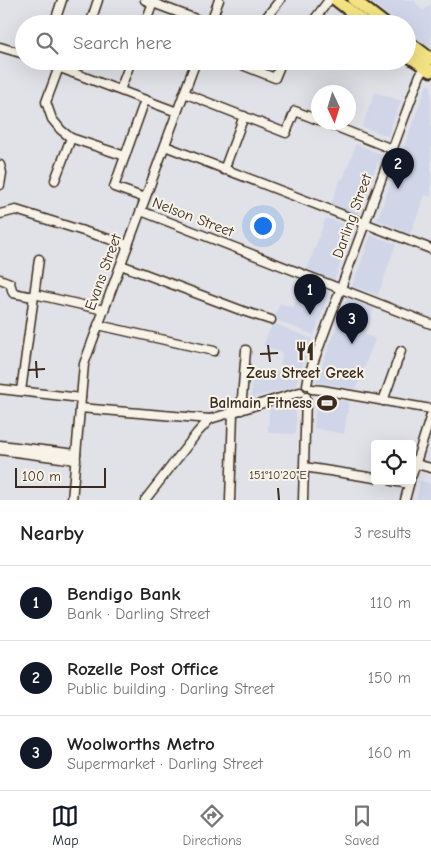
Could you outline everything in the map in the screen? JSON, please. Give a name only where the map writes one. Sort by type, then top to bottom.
[{"type":"highway","points":[[336,0],[355,15]]},
{"type":"highway","points":[[354,0],[373,15]]},
{"type":"highway","points":[[416,50],[430,64]]},
{"type":"highway","points":[[416,59],[430,64]]},
{"type":"street","points":[[57,15],[62,0]]},
{"type":"street","points":[[93,15],[98,0]]},
{"type":"street","points":[[213,15],[219,0]]},
{"type":"street","points":[[269,15],[280,0]]},
{"type":"street","points":[[318,15],[329,0]]},
{"type":"street","points":[[147,15],[150,1],[187,15]]},
{"type":"street","points":[[0,47],[15,51]]},
{"type":"street","name":"Darling Street","points":[[309,387],[309,374],[392,149],[420,75],[430,64]]},
{"type":"street","points":[[58,70],[46,102],[52,119],[71,138],[125,156]]},
{"type":"street","points":[[65,70],[178,112]]},
{"type":"street","points":[[120,90],[128,70]]},
{"type":"street","name":"Evans Street","points":[[72,500],[84,364],[193,70]]},
{"type":"street","points":[[255,70],[275,78],[278,70]]},
{"type":"street","points":[[184,93],[286,133],[294,111],[311,117]]},
{"type":"street","points":[[145,100],[114,187],[145,198]]},
{"type":"street","points":[[224,170],[244,116]]},
{"type":"street","points":[[344,130],[392,149]]},
{"type":"street","points":[[55,180],[71,138]]},
{"type":"street","points":[[165,146],[431,249]]},
{"type":"street","points":[[0,165],[2,173],[0,185]]},
{"type":"street","points":[[0,214],[16,210],[128,245]]},
{"type":"street","name":"Nelson Street","points":[[140,211],[431,324]]},
{"type":"street","points":[[21,391],[39,259]]},
{"type":"street","points":[[121,265],[271,320]]},
{"type":"street","points":[[0,279],[10,283],[13,293],[104,310]]},
{"type":"street","points":[[98,324],[214,351]]},
{"type":"street","points":[[230,500],[237,411],[246,350]]},
{"type":"street","points":[[383,401],[401,351]]},
{"type":"street","points":[[80,408],[210,419],[311,394],[309,387],[431,409]]},
{"type":"street","points":[[0,389],[81,398]]},
{"type":"street","points":[[303,395],[303,500]]},
{"type":"street","points":[[431,415],[416,464],[431,468]]},
{"type":"street","points":[[144,500],[210,419]]},
{"type":"street","points":[[0,445],[76,457]]},
{"type":"street","points":[[0,450],[32,451]]},
{"type":"street","points":[[304,467],[371,477]]},
{"type":"street","points":[[405,500],[409,485]]},
{"type":"shaded area","points":[[368,0],[414,0],[423,11],[431,4],[431,47],[428,47],[416,37],[416,15],[387,15]]},
{"type":"shaded area","points":[[427,84],[431,86],[431,197],[425,195],[410,234],[377,220]]},
{"type":"shaded area","points":[[375,92],[401,101],[388,136],[362,127]]},
{"type":"shaded area","points":[[356,144],[381,154],[358,215],[331,204]]},
{"type":"shaded area","points":[[326,218],[354,228],[334,280],[307,269]]},
{"type":"shaded area","points":[[371,235],[396,244],[378,295],[352,286]]},
{"type":"shaded area","points":[[303,282],[330,292],[314,335],[274,319],[280,303],[293,308]]},
{"type":"shaded area","points":[[347,298],[374,309],[364,334],[375,339],[356,389],[316,382]]},
{"type":"shaded area","points":[[273,323],[312,339],[295,387],[251,398],[253,370],[280,372],[282,353],[263,345]]},
{"type":"shaded area","points":[[316,396],[349,402],[344,434],[314,428]]},
{"type":"shaded area","points":[[296,404],[296,434],[268,433],[269,410]]},
{"type":"shaded area","points":[[418,480],[431,484],[431,500],[416,500],[420,486]]},
{"type":"place","name":"Rozelle Post Office","points":[[398,189]]},
{"type":"place","name":"Bendigo Bank","points":[[310,315]]},
{"type":"place","name":"Woolworths Metro","points":[[352,344]]},
{"type":"place","name":"Zeus Street Greek","points":[[305,351]]},
{"type":"place","name":"Balmain Fitness","points":[[327,403]]}]
